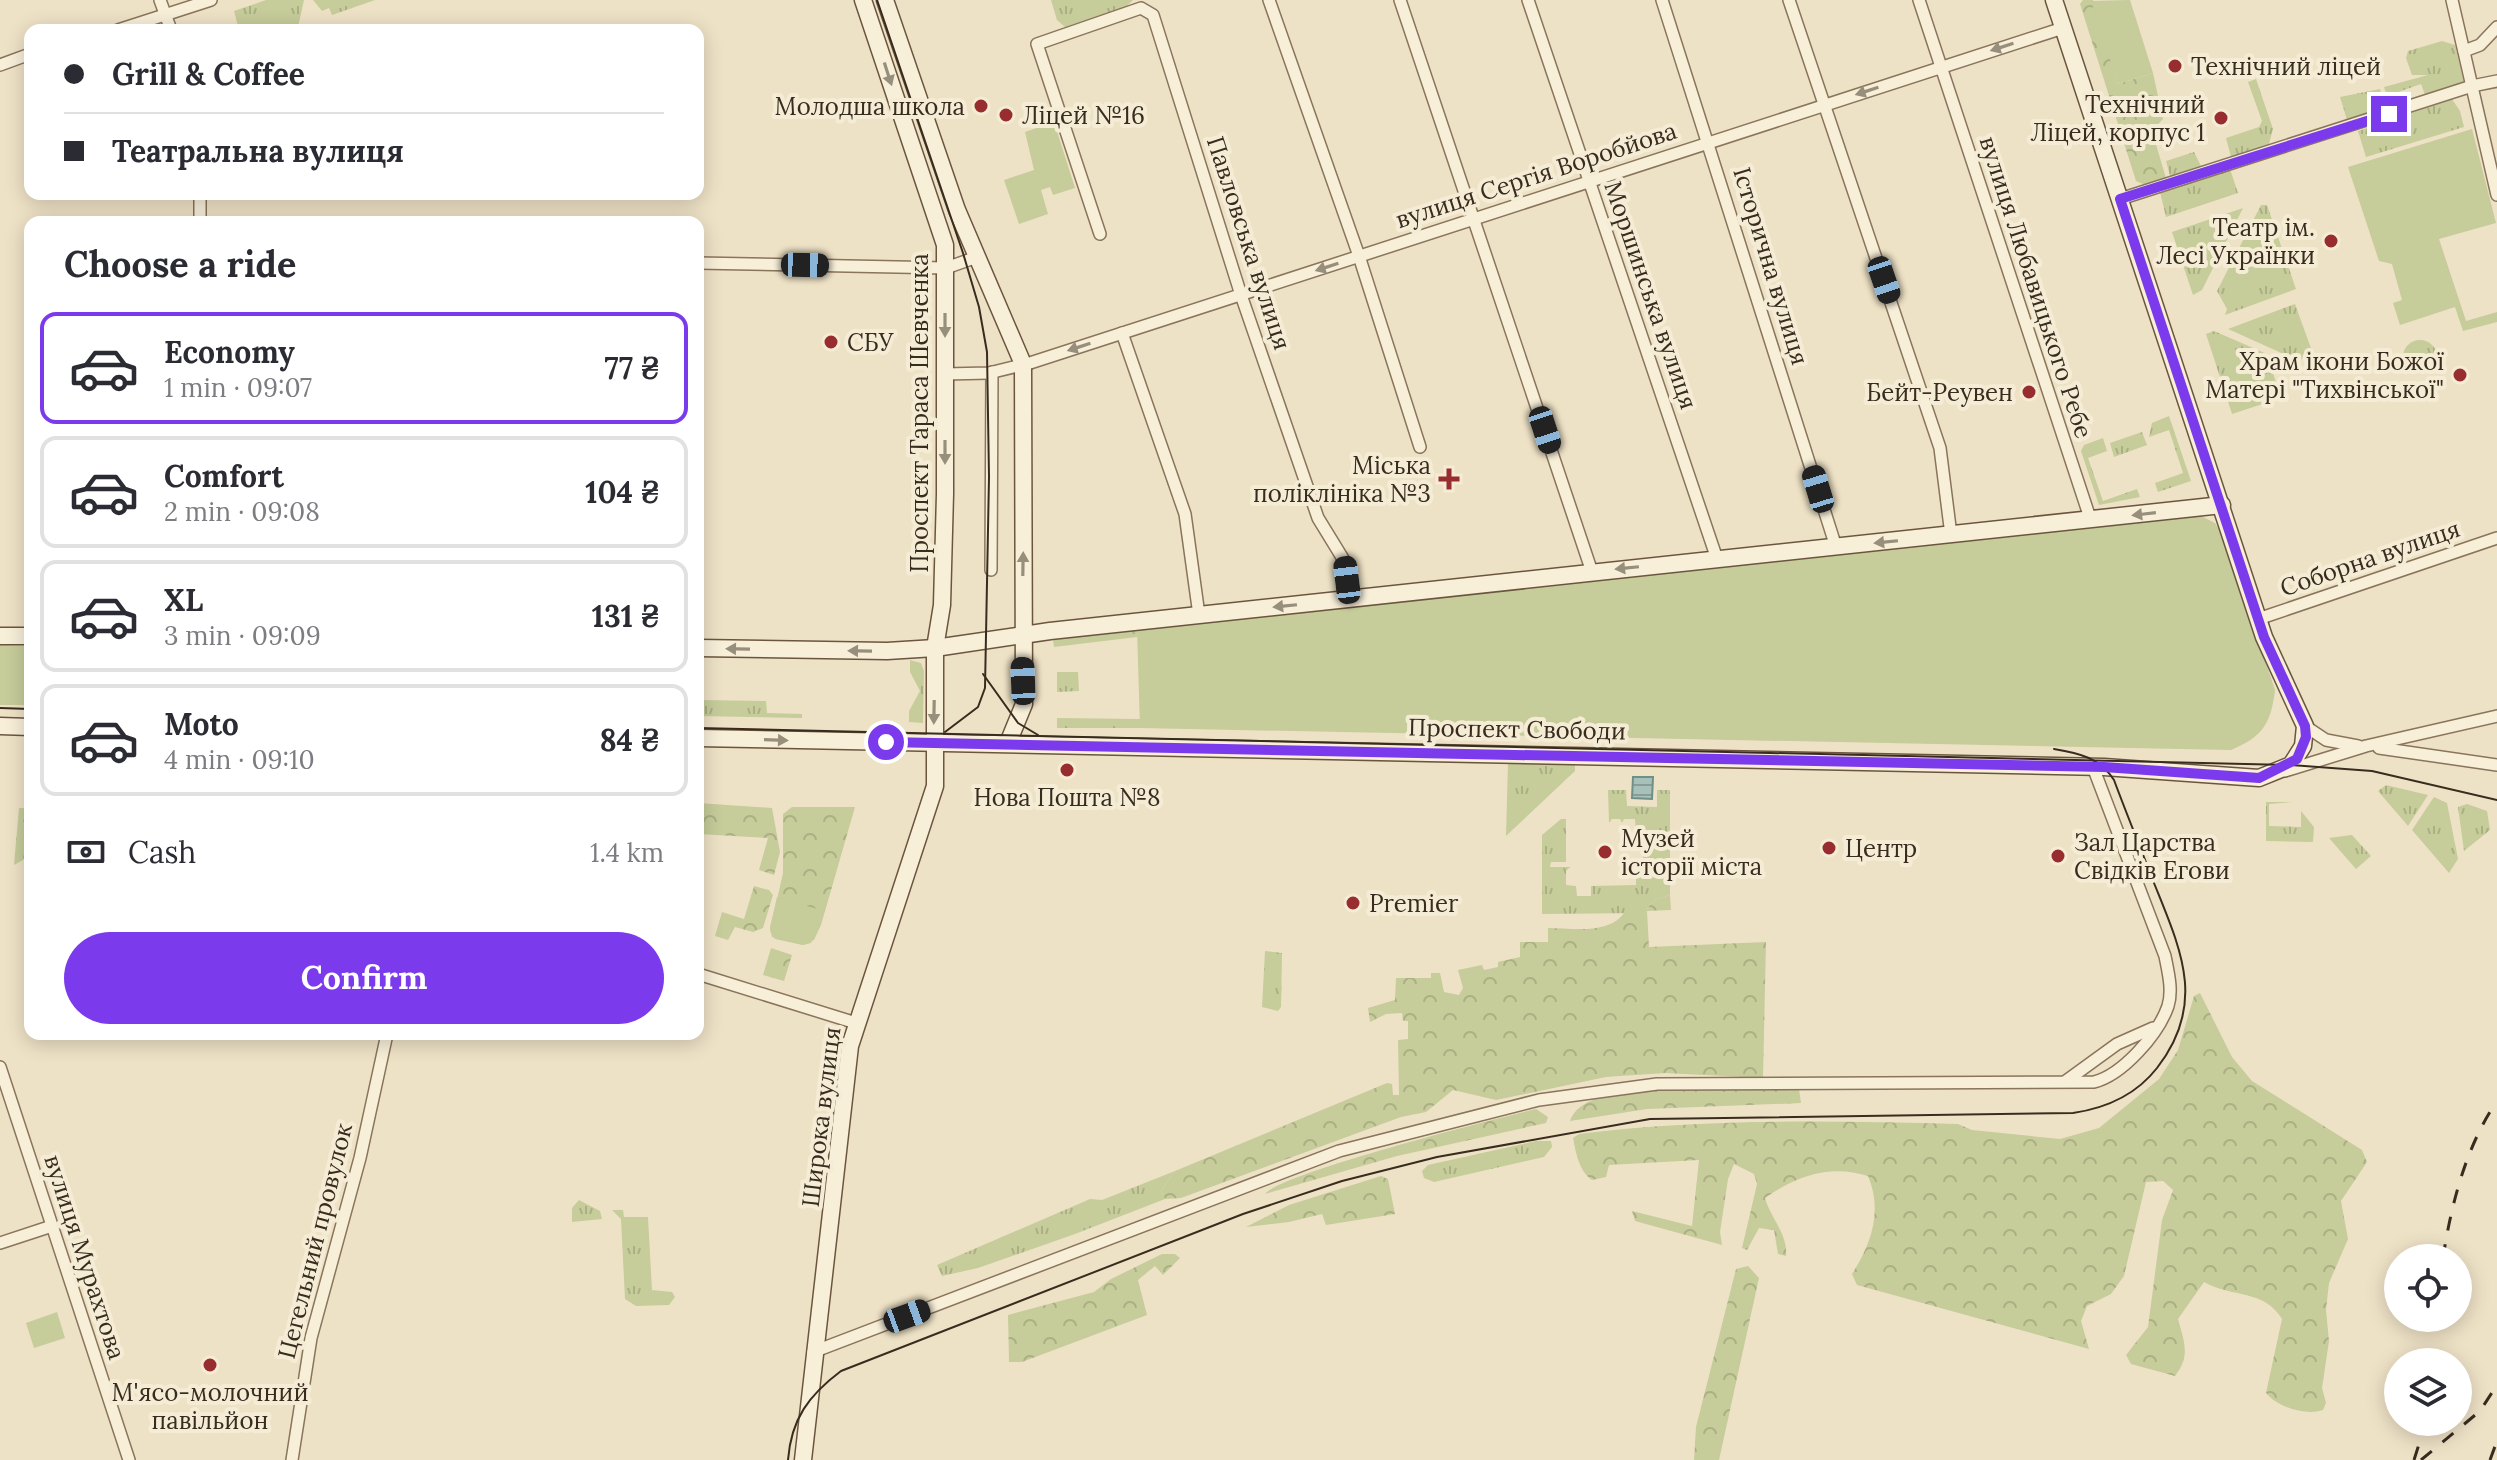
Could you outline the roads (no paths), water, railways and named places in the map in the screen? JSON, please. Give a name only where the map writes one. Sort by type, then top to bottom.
[{"type":"main road","name":"Проспект Тараса Шевченка","points":[[863,0],[945,245],[942,605],[935,648],[933,743]]},
{"type":"main road","points":[[885,0],[957,210],[1023,364],[1025,493],[1021,635],[1024,704],[1008,743]]},
{"type":"main road","points":[[2054,0],[2258,619],[2305,726],[2306,737],[2297,759],[2259,778]]},
{"type":"main road","points":[[704,648],[887,651],[935,648],[1199,615],[2222,505]]},
{"type":"main road","points":[[0,636],[24,636]]},
{"type":"main road","points":[[0,726],[24,727]]},
{"type":"main road","name":"Проспект Свободи","points":[[704,738],[2093,767],[2259,778]]},
{"type":"main road","name":"Широка вулиця","points":[[803,1460],[813,1352],[833,1218],[850,1046],[935,786],[933,743]]},
{"type":"street","points":[[160,0],[169,24]]},
{"type":"street","points":[[139,24],[211,0]]},
{"type":"street","points":[[1269,0],[1359,256],[1420,447]]},
{"type":"street","points":[[1400,0],[1592,572]]},
{"type":"street","name":"Моршинська вулиця","points":[[1528,0],[1717,559]]},
{"type":"street","name":"Історична вулиця","points":[[1662,0],[1710,142],[1836,547]]},
{"type":"street","points":[[1789,0],[1940,448],[1951,535]]},
{"type":"street","name":"вулиця Любавицького Ребе","points":[[1919,0],[2091,521]]},
{"type":"street","points":[[2452,0],[2497,195]]},
{"type":"street","name":"Павловська вулиця","points":[[1100,234],[1037,44],[1141,8],[1153,15],[1241,295],[1318,518],[1345,562],[1349,599]]},
{"type":"street","points":[[2464,51],[2480,45],[2497,27]]},
{"type":"street","name":"вулиця Сергія Воробйова","points":[[945,374],[992,372],[1023,364],[2063,28]]},
{"type":"street","points":[[0,65],[24,56]]},
{"type":"street","points":[[2120,199],[2472,86],[2497,81]]},
{"type":"street","points":[[704,263],[946,268],[977,257]]},
{"type":"street","points":[[1122,333],[1185,514],[1199,615]]},
{"type":"street","points":[[991,570],[992,372]]},
{"type":"street","name":"Соборна вулиця","points":[[2258,619],[2497,538]]},
{"type":"street","name":"Проспект Свободи","points":[[2259,778],[2366,746],[2497,716]]},
{"type":"street","points":[[2305,726],[2341,745],[2497,765]]},
{"type":"street","points":[[2305,726],[2330,756]]},
{"type":"street","points":[[813,1352],[1339,1151],[1539,1100],[1657,1084],[2066,1081],[2108,1078],[2157,1026],[2168,1005],[2170,984],[2165,956],[2093,767]]},
{"type":"street","points":[[704,976],[856,1023]]},
{"type":"street","points":[[2066,1081],[2117,1044],[2157,1026]]},
{"type":"street","name":"Цегельний провулок","points":[[292,1460],[311,1338],[360,1158],[386,1040]]},
{"type":"street","name":"вулиця Мурахтова","points":[[0,1067],[129,1460]]},
{"type":"street","points":[[0,1243],[52,1226]]},
{"type":"water","points":[[1633,777],[1653,777],[1652,799],[1632,798]]},
{"type":"tram line","points":[[877,0],[963,253],[979,307],[987,352],[989,477],[985,688],[978,707],[945,732]]},
{"type":"tram line","points":[[983,674],[1018,723],[1038,735]]},
{"type":"tram line","points":[[0,708],[24,709]]},
{"type":"tram line","points":[[704,728],[2291,765],[2372,771],[2497,800]]},
{"type":"tram line","points":[[788,1460],[793,1432],[804,1409],[820,1389],[841,1371],[1243,1214],[1342,1181],[1437,1157],[1650,1119],[2073,1113],[2120,1099],[2149,1077],[2172,1044],[2181,1022],[2185,999],[2180,954],[2114,780],[2102,766],[2088,758],[2054,749]]},
{"type":"railway","points":[[2445,1244],[2468,1156],[2497,1101]]},
{"type":"railway","points":[[2421,1460],[2480,1411],[2497,1385]]},
{"type":"railway","points":[[2414,1460],[2422,1436]]},
{"type":"railway","points":[[2490,1460],[2497,1441]]},
{"type":"place","name":"Технічний ліцей","points":[[2175,66]]},
{"type":"place","name":"Молодша школа","points":[[981,106]]},
{"type":"place","name":"Ліцей №16","points":[[1006,115]]},
{"type":"place","name":"Технічний Ліцей, корпус 1","points":[[2221,118]]},
{"type":"place","name":"Театр ім. Лесі Українки","points":[[2331,241]]},
{"type":"place","name":"СБУ","points":[[831,342]]},
{"type":"place","name":"Храм ікони Божої Матері \"Тихвінської\"","points":[[2460,375]]},
{"type":"place","name":"Бейт-Реувен","points":[[2029,392]]},
{"type":"place","name":"Міська поліклініка №3","points":[[1449,479]]},
{"type":"place","name":"Нова Пошта №8","points":[[1067,770]]},
{"type":"place","name":"Центр","points":[[1829,848]]},
{"type":"place","name":"Музей історії міста","points":[[1605,852]]},
{"type":"place","name":"Зал Царства Свiдкiв Егови","points":[[2058,856]]},
{"type":"place","name":"Premier","points":[[1353,903]]},
{"type":"place","name":"М'ясо-молочний павільйон","points":[[210,1365]]}]
